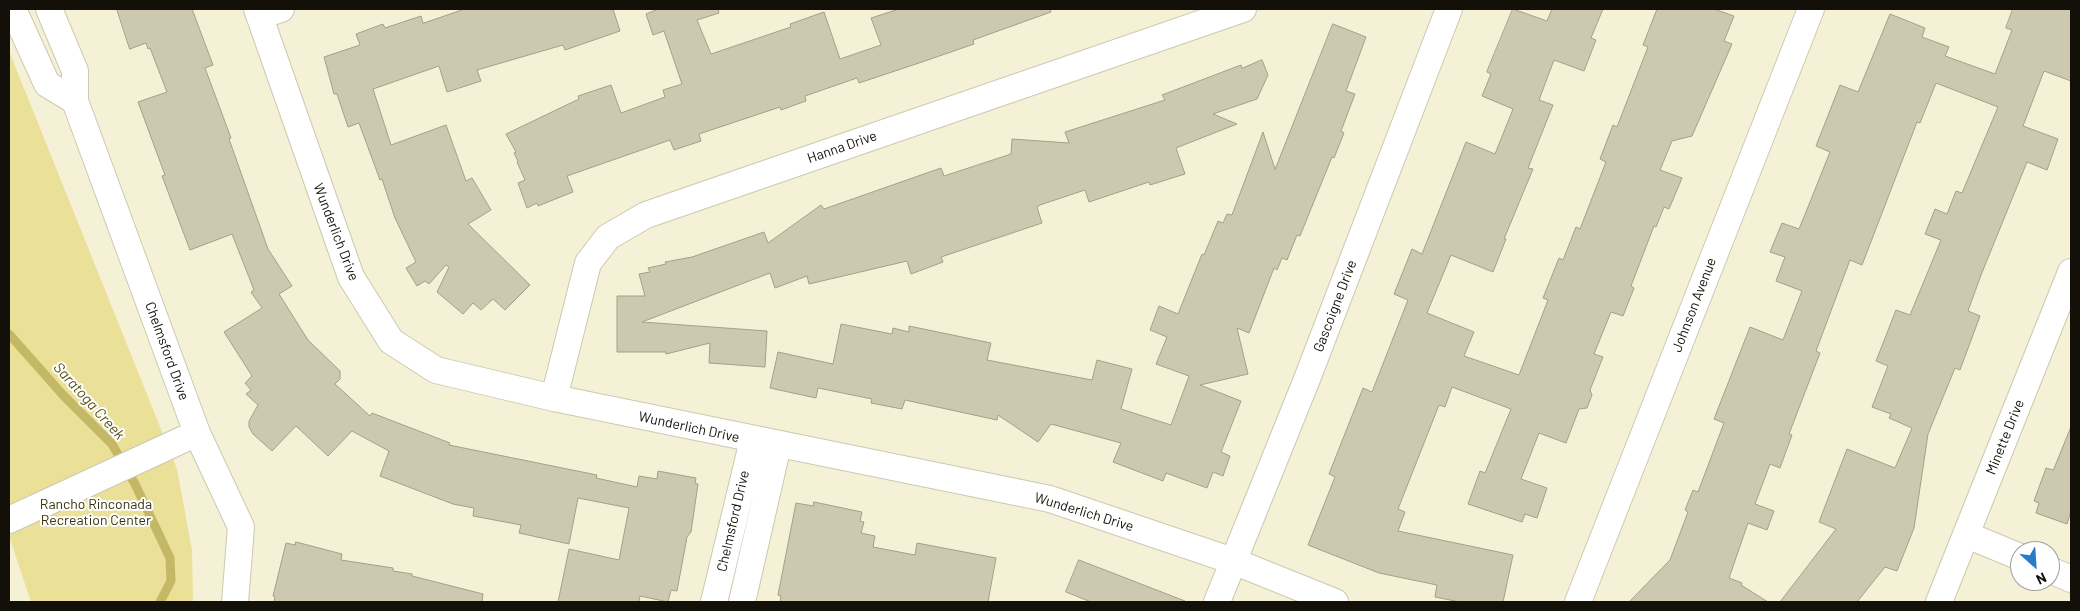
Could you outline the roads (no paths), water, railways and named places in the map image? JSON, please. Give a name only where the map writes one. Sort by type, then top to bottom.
[{"type":"street","points":[[13,9],[47,84],[75,101]]},
{"type":"street","name":"Chelmsford Drive","points":[[49,9],[75,71],[75,101],[197,433],[241,527],[235,602]]},
{"type":"street","name":"Hanna Drive","points":[[554,398],[588,263],[608,236],[646,215],[1243,9]]},
{"type":"street","name":"Gascoigne Drive","points":[[1217,602],[1307,379],[1449,9]]},
{"type":"street","name":"Johnson Avenue","points":[[1578,602],[1811,9]]},
{"type":"street","name":"Wunderlich Drive","points":[[266,11],[350,276],[391,340],[436,370],[554,398],[753,440],[1050,499],[1233,561],[1335,602]]},
{"type":"street","name":"Minette Drive","points":[[1939,602],[2071,272]]},
{"type":"street","points":[[9,520],[197,433]]},
{"type":"street","name":"Chelmsford Drive","points":[[714,602],[753,440]]},
{"type":"street","name":"Chelmsford Drive","points":[[742,602],[778,445]]},
{"type":"street","points":[[1967,534],[2010,553]]},
{"type":"waterway","name":"Saratoga Creek","points":[[9,334],[63,395],[112,444],[135,484],[170,558],[171,581],[160,602]]},
{"type":"park label","name":"Rancho Rinconada Recreation Center","points":[[96,512]]}]
